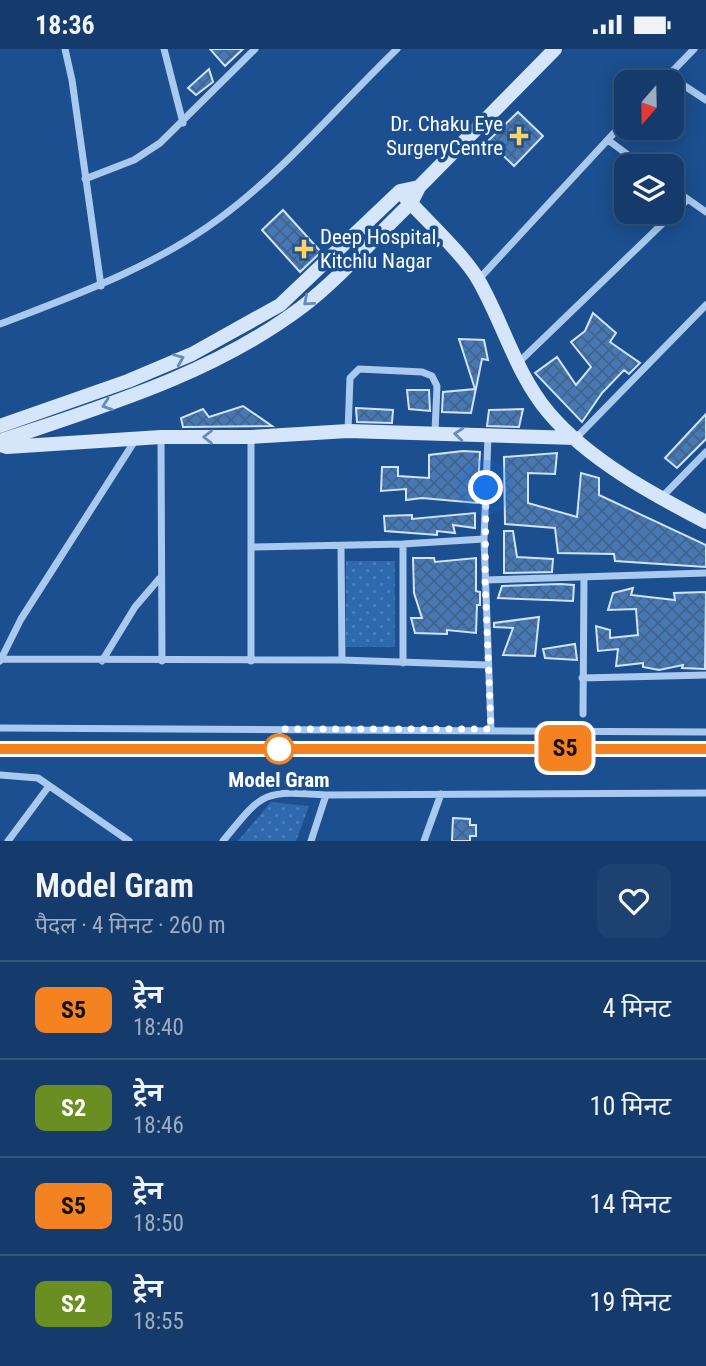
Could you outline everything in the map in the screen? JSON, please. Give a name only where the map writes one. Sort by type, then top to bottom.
[{"type":"street","points":[[65,49],[72,81],[101,286]]},
{"type":"street","points":[[164,49],[183,123]]},
{"type":"street","points":[[85,179],[134,160],[183,123],[256,49]]},
{"type":"street","points":[[0,324],[101,286],[188,239],[244,199],[397,49]]},
{"type":"street","points":[[0,443],[137,394],[214,362],[303,306],[411,203],[419,187],[555,49]]},
{"type":"street","points":[[673,70],[694,49]]},
{"type":"street","points":[[684,86],[706,100]]},
{"type":"street","points":[[478,279],[614,133]]},
{"type":"street","points":[[608,140],[627,154]]},
{"type":"street","points":[[0,426],[128,381],[192,354],[280,305],[400,191],[419,187]]},
{"type":"street","points":[[400,191],[478,279],[517,363],[551,415],[576,438],[661,498],[706,522]]},
{"type":"street","points":[[684,198],[706,212]]},
{"type":"street","points":[[517,363],[687,200]]},
{"type":"street","points":[[0,443],[7,447],[161,437],[251,437],[348,431],[576,438],[706,305]]},
{"type":"street","points":[[348,431],[350,378],[359,369],[422,372],[432,376],[437,386],[435,432]]},
{"type":"street","points":[[161,437],[159,579],[162,661]]},
{"type":"street","points":[[251,437],[251,661]]},
{"type":"street","points":[[488,437],[484,539],[491,729]]},
{"type":"street","points":[[136,439],[21,618],[0,660],[342,660],[487,665]]},
{"type":"street","points":[[661,498],[706,452]]},
{"type":"street","points":[[251,547],[403,544],[484,539]]},
{"type":"street","points":[[403,544],[403,663]]},
{"type":"street","points":[[341,546],[342,660]]},
{"type":"street","points":[[485,580],[706,573]]},
{"type":"street","points":[[583,714],[584,577]]},
{"type":"street","points":[[102,661],[135,607],[159,579]]},
{"type":"street","points":[[582,678],[706,675]]},
{"type":"street","points":[[0,728],[706,731]]},
{"type":"street","points":[[0,775],[38,778],[129,841]]},
{"type":"street","points":[[8,841],[49,786]]},
{"type":"street","points":[[223,841],[248,810],[268,795],[280,791],[326,795],[706,793]]},
{"type":"street","points":[[311,841],[326,795]]},
{"type":"street","points":[[424,841],[441,795]]},
{"type":"shaded area","points":[[346,561],[395,561],[395,647],[346,647]]},
{"type":"shaded area","points":[[271,802],[309,806],[296,841],[238,841]]},
{"type":"building","points":[[210,49],[243,49],[225,66]]},
{"type":"building","points":[[209,69],[213,82],[196,95],[188,88]]},
{"type":"building","points":[[518,112],[543,136],[514,166],[488,141]]},
{"type":"building","points":[[283,210],[321,252],[300,272],[262,230]]},
{"type":"building","points":[[593,313],[616,333],[610,342],[640,363],[629,374],[624,370],[602,393],[582,422],[535,373],[557,357],[576,385],[591,367],[571,342],[585,331]]},
{"type":"building","points":[[459,339],[484,340],[488,360],[482,359],[471,413],[442,412],[443,392],[475,389]]},
{"type":"building","points":[[407,390],[429,390],[430,411],[409,409]]},
{"type":"building","points":[[243,406],[272,426],[183,427],[181,418],[203,409],[209,417]]},
{"type":"building","points":[[356,408],[393,410],[392,423],[357,422]]},
{"type":"building","points":[[523,409],[519,427],[487,426],[489,410]]},
{"type":"building","points":[[706,414],[706,439],[677,468],[665,458]]},
{"type":"building","points":[[480,452],[477,503],[422,498],[406,500],[406,489],[381,491],[382,467],[398,467],[398,476],[429,478],[429,455]]},
{"type":"building","points":[[557,453],[555,474],[528,473],[528,503],[577,517],[581,473],[599,478],[599,495],[706,545],[706,567],[615,561],[614,554],[558,553],[555,528],[505,524],[504,457]]},
{"type":"building","points":[[475,513],[475,528],[453,525],[455,533],[437,531],[437,535],[385,531],[384,516],[412,515],[412,519]]},
{"type":"building","points":[[504,531],[513,531],[517,557],[553,559],[552,572],[504,573]]},
{"type":"building","points":[[413,558],[434,558],[435,562],[476,558],[476,591],[480,592],[480,605],[477,605],[476,633],[447,630],[447,634],[415,633],[411,618],[422,618],[414,593]]},
{"type":"building","points":[[574,585],[573,601],[498,598],[502,586]]},
{"type":"building","points":[[633,588],[631,595],[675,600],[674,593],[706,592],[705,669],[682,668],[683,665],[659,670],[643,667],[643,663],[616,666],[618,649],[598,651],[596,626],[610,630],[610,638],[638,635],[636,609],[608,610],[613,593]]},
{"type":"building","points":[[539,617],[535,656],[503,655],[513,628],[494,627],[494,623]]},
{"type":"building","points":[[575,644],[577,660],[545,658],[543,649]]},
{"type":"building","points":[[453,818],[470,819],[470,825],[476,825],[476,836],[470,836],[470,841],[452,841]]},
{"type":"railway","points":[[0,749],[706,749]]},
{"type":"train","name":"S5","points":[[0,749],[706,749]]},
{"type":"place","name":"Dr. Chaku Eye SurgeryCentre","points":[[519,136]]},
{"type":"place","name":"Deep Hospital, Kitchlu Nagar","points":[[304,249]]},
{"type":"place","name":"Model Gram","points":[[279,749]]},
{"type":"route","points":[[279,749],[280,729],[491,729],[484,539],[486,488]]}]
